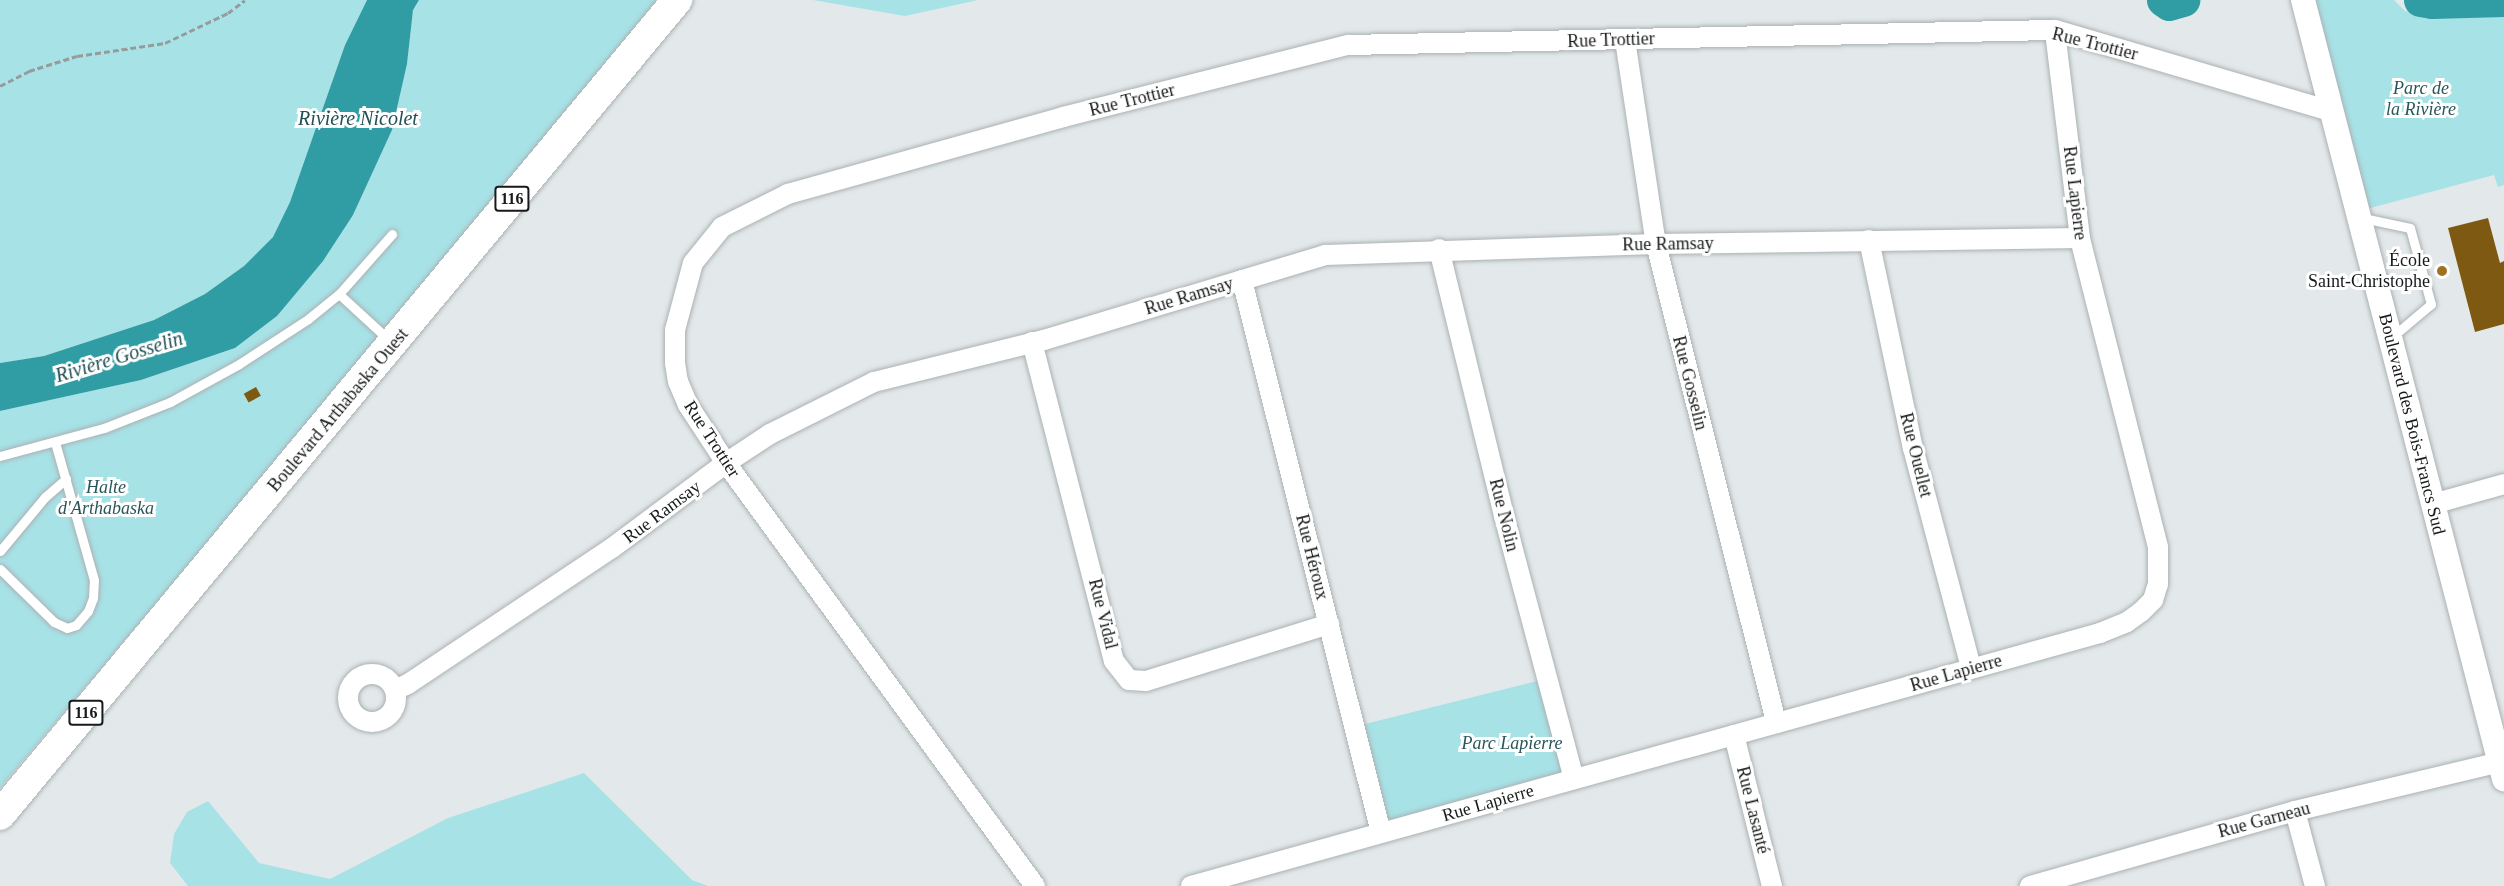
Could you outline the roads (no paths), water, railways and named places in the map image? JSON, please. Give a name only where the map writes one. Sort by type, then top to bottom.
[{"type":"main road","name":"Boulevard Arthabaska Ouest","points":[[0,815],[676,1]]},
{"type":"street","name":"Boulevard des Bois-Francs Sud","points":[[2303,0],[2502,770]]},
{"type":"street","name":"Rue Trottier","points":[[1035,886],[726,463],[688,405],[678,382],[673,351],[675,330],[693,262],[722,227],[776,198],[1063,117],[1348,45],[2055,30],[2331,111]]},
{"type":"street","name":"Rue Lapierre","points":[[1191,886],[2100,633],[2127,622],[2153,600],[2158,584],[2158,547],[2080,238],[2055,30]]},
{"type":"street","name":"Rue Gosselin","points":[[1625,40],[1656,244],[1776,723]]},
{"type":"street","name":"Rue Ramsay","points":[[395,690],[612,548],[726,463],[804,415],[874,382],[1032,342],[1325,255],[1439,249],[1656,244],[2080,238]]},
{"type":"street","name":"Rue Ouellet","points":[[1869,240],[1913,448],[1971,668]]},
{"type":"street","name":"Rue Nolin","points":[[1439,249],[1504,516],[1574,779]]},
{"type":"street","name":"Rue Héroux","points":[[1242,280],[1381,833]]},
{"type":"street","name":"Rue Vidal","points":[[1032,342],[1114,661],[1129,680],[1146,681],[1329,624]]},
{"type":"street","points":[[2433,504],[2504,484]]},
{"type":"street","name":"Rue Lasanté","points":[[1734,735],[1772,886]]},
{"type":"street","name":"Rue Garneau","points":[[2030,886],[2295,811],[2502,770]]},
{"type":"street","points":[[2295,811],[2315,886]]},
{"type":"lane","points":[[2359,218],[2410,228],[2431,304],[2390,338]]},
{"type":"lane","points":[[0,456],[104,428],[170,402],[239,364],[308,319],[339,294],[392,234]]},
{"type":"lane","points":[[339,294],[393,344]]},
{"type":"lane","points":[[0,569],[54,622],[67,628],[76,625],[88,611],[93,598],[94,580],[55,442]]},
{"type":"lane","points":[[0,551],[45,496],[66,479]]},
{"type":"water","name":"Rivière Nicolet","points":[[367,0],[419,0],[413,10],[407,64],[392,130],[353,215],[323,261],[277,316],[235,348],[141,380],[0,411],[0,363],[44,356],[154,320],[205,294],[244,266],[273,237],[290,202],[345,45]]},
{"type":"waterway","name":"Rivière Gosselin","points":[[2163,0],[2169,4],[2183,0]]},
{"type":"waterway","name":"Rivière Gosselin","points":[[2420,0],[2432,2],[2504,0]]},
{"type":"place","name":"École Saint-Christophe","points":[[2442,271]]},
{"type":"park label","name":"Parc de la Rivière","points":[[2421,100]]},
{"type":"park label","name":"Halte d'Arthabaska","points":[[106,498]]},
{"type":"park label","name":"Parc Lapierre","points":[[1512,743]]}]
